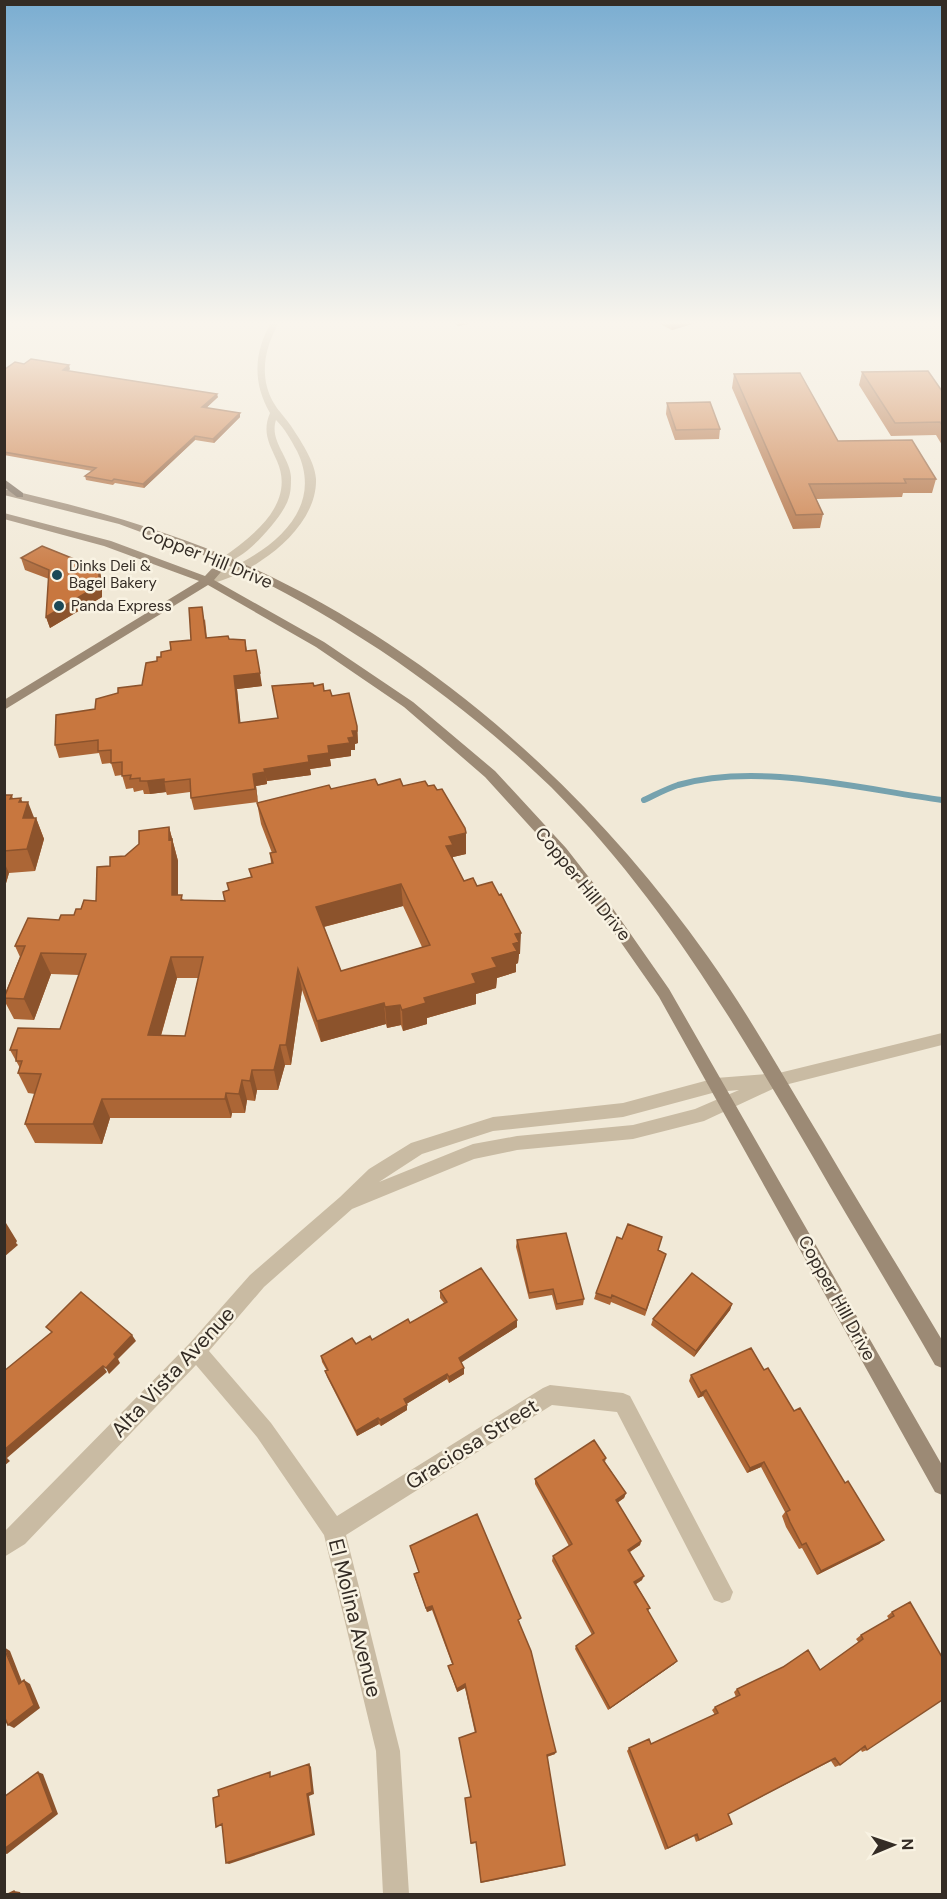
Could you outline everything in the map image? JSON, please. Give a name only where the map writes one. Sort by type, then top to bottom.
[{"type":"main road","points":[[4,482],[20,495]]},
{"type":"main road","name":"Copper Hill Drive","points":[[4,492],[117,521],[243,568],[311,602],[368,637],[433,681],[502,734],[575,804],[650,891],[702,961],[779,1080],[803,1125],[942,1358]]},
{"type":"main road","name":"Copper Hill Drive","points":[[4,516],[82,536],[207,581],[292,627],[353,664],[400,698],[491,775],[577,871],[622,930],[664,993],[942,1485]]},
{"type":"main road","points":[[4,706],[207,581],[226,561]]},
{"type":"street","points":[[207,581],[243,568],[288,533],[303,513],[309,496],[311,478],[288,426],[273,410]]},
{"type":"street","points":[[226,561],[270,523],[281,507],[286,474],[269,430],[274,413]]},
{"type":"street","name":"Alta Vista Avenue","points":[[4,1546],[21,1533],[196,1351],[257,1281],[346,1203],[375,1174],[417,1148],[493,1124],[623,1110],[716,1085],[779,1080],[942,1039]]},
{"type":"street","name":"Alta Vista Avenue","points":[[346,1203],[473,1152],[517,1143],[633,1132],[698,1116],[779,1080]]},
{"type":"street","name":"El Molina Avenue","points":[[196,1351],[264,1430],[334,1530],[388,1751],[396,1894]]},
{"type":"street","name":"Graciosa Street","points":[[334,1530],[550,1395],[623,1403],[722,1592]]},
{"type":"building","points":[[4,410],[219,410],[240,413],[213,439],[195,436],[143,484],[85,476],[96,468],[4,452]]},
{"type":"building","points":[[669,410],[713,410],[720,429],[676,430]]},
{"type":"building","points":[[750,410],[820,410],[838,441],[912,440],[936,479],[904,479],[906,483],[809,484],[823,514],[796,515]]},
{"type":"building","points":[[886,410],[942,410],[942,425],[940,422],[895,423]]},
{"type":"building","points":[[42,546],[99,569],[99,585],[46,617],[49,570],[21,558]]},
{"type":"building","points":[[202,607],[206,638],[228,636],[229,639],[245,640],[246,651],[256,650],[260,673],[234,676],[239,723],[278,718],[272,686],[323,684],[324,691],[330,690],[332,696],[349,693],[357,726],[357,731],[352,731],[354,737],[348,738],[350,743],[328,746],[329,753],[308,756],[309,762],[264,769],[265,772],[253,774],[255,789],[191,798],[190,779],[164,782],[164,779],[140,781],[140,778],[130,779],[131,775],[122,776],[122,762],[111,763],[111,750],[98,751],[98,740],[55,745],[56,715],[95,709],[96,699],[118,693],[118,688],[142,685],[146,663],[157,661],[157,657],[161,657],[161,652],[171,650],[170,642],[191,640],[189,608]]},
{"type":"building","points":[[375,779],[378,785],[400,779],[403,786],[425,781],[428,786],[434,785],[437,790],[442,789],[466,833],[449,837],[453,845],[446,846],[464,881],[473,878],[477,886],[492,882],[499,895],[501,894],[521,933],[515,934],[519,942],[513,944],[517,951],[492,958],[497,967],[472,974],[476,983],[424,998],[426,1003],[402,1010],[400,1005],[385,1007],[384,1003],[317,1021],[298,969],[286,1045],[280,1045],[274,1070],[252,1070],[250,1081],[242,1080],[239,1094],[226,1093],[225,1099],[102,1099],[93,1124],[25,1124],[41,1074],[18,1073],[22,1061],[16,1061],[17,1050],[10,1050],[18,1028],[60,1029],[86,954],[41,953],[24,999],[4,998],[25,946],[15,946],[28,918],[59,920],[61,915],[74,915],[76,909],[81,909],[84,900],[96,901],[97,867],[110,866],[110,857],[125,856],[139,844],[139,831],[169,827],[169,840],[172,839],[172,895],[182,895],[181,900],[225,901],[223,892],[229,890],[227,883],[252,877],[249,869],[273,863],[270,853],[276,852],[257,803],[329,785],[331,789]],"holes":[[[401,884],[430,945],[341,971],[316,907]],[[171,957],[203,957],[185,1036],[148,1035]]]},
{"type":"building","points":[[4,795],[12,795],[10,799],[21,798],[19,802],[28,802],[23,818],[36,818],[27,849],[4,851]]},
{"type":"building","points":[[628,1224],[662,1237],[658,1250],[666,1254],[646,1310],[612,1295],[611,1298],[596,1293],[617,1237],[622,1239]]},
{"type":"building","points":[[566,1233],[584,1299],[557,1304],[553,1289],[529,1293],[517,1240]]},
{"type":"building","points":[[481,1268],[517,1320],[459,1358],[464,1368],[449,1377],[447,1374],[404,1399],[407,1405],[356,1431],[325,1371],[328,1370],[321,1356],[352,1338],[356,1344],[370,1336],[372,1340],[408,1319],[410,1323],[447,1302],[440,1291]]},
{"type":"building","points":[[692,1273],[732,1304],[696,1351],[653,1319]]},
{"type":"building","points":[[81,1292],[132,1335],[114,1354],[116,1357],[106,1368],[103,1366],[4,1450],[4,1371],[52,1332],[46,1327]]},
{"type":"building","points":[[751,1348],[764,1370],[768,1368],[794,1411],[800,1408],[845,1483],[848,1481],[884,1540],[821,1571],[806,1543],[802,1545],[786,1512],[790,1510],[764,1462],[750,1468],[706,1390],[701,1393],[691,1375]]},
{"type":"building","points":[[594,1440],[606,1458],[603,1460],[626,1493],[616,1500],[641,1541],[628,1550],[644,1576],[634,1582],[677,1661],[610,1708],[576,1646],[594,1633],[553,1556],[572,1544],[535,1479]]},
{"type":"building","points":[[477,1514],[521,1618],[518,1620],[531,1651],[556,1752],[547,1755],[565,1865],[481,1882],[476,1842],[471,1843],[465,1798],[471,1797],[459,1738],[476,1732],[465,1684],[457,1689],[448,1666],[453,1664],[432,1606],[426,1608],[414,1574],[419,1572],[410,1546]]},
{"type":"building","points":[[910,1602],[942,1657],[942,1700],[867,1750],[865,1746],[840,1765],[835,1758],[728,1814],[732,1824],[699,1840],[697,1834],[668,1848],[629,1748],[649,1739],[651,1744],[718,1713],[715,1707],[740,1695],[737,1689],[783,1667],[808,1650],[820,1670],[863,1639],[861,1635],[894,1616],[892,1612]]},
{"type":"building","points":[[4,1648],[19,1684],[24,1680],[34,1705],[8,1725],[4,1716]]},
{"type":"building","points":[[309,1764],[312,1792],[307,1794],[313,1834],[226,1863],[222,1824],[216,1827],[213,1798],[219,1796],[218,1790],[270,1772],[270,1777]]},
{"type":"building","points":[[38,1772],[53,1812],[4,1849],[4,1797]]},
{"type":"waterway","points":[[644,800],[678,785],[741,776],[844,784],[942,800]]},
{"type":"place","name":"Dinks Deli & Bagel Bakery","points":[[57,575]]},
{"type":"place","name":"Panda Express","points":[[59,606]]}]
